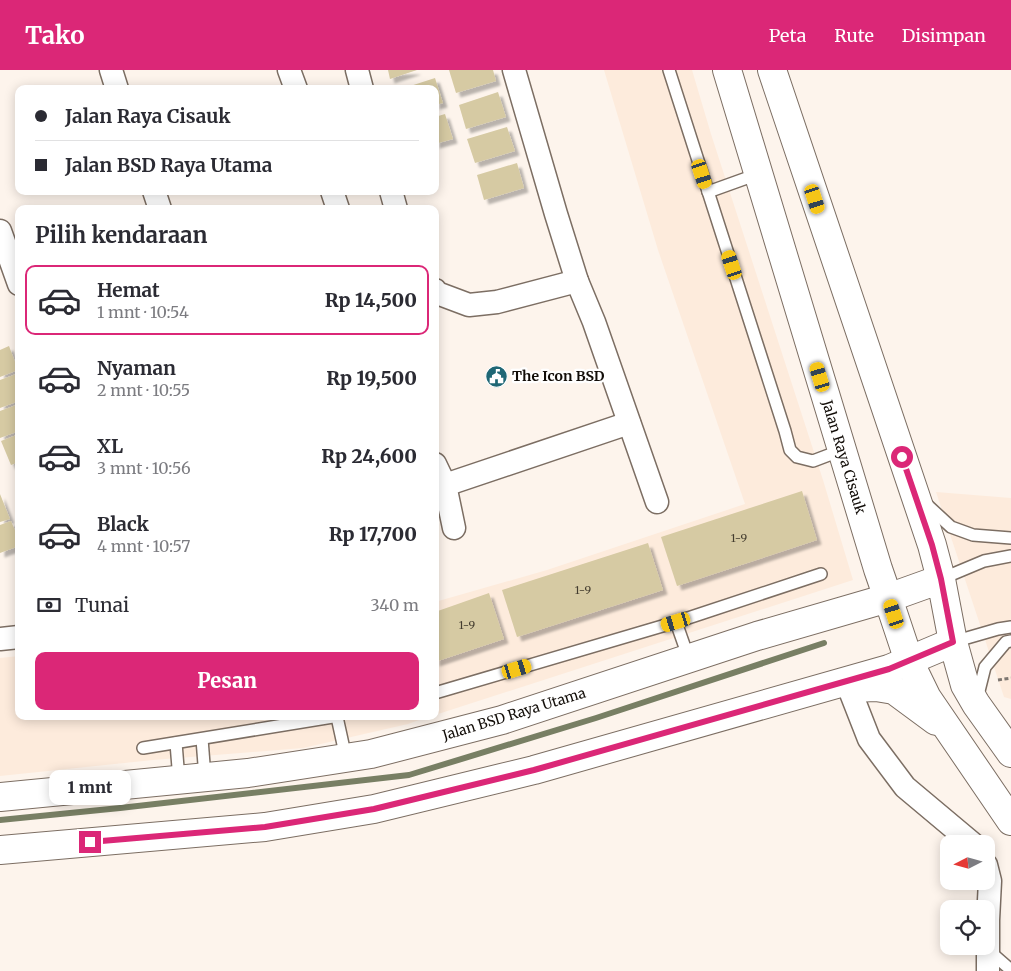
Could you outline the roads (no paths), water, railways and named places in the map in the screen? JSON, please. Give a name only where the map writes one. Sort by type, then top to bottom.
[{"type":"main road","name":"Jalan Raya Cisauk","points":[[726,70],[878,569],[909,661],[927,698],[1011,821]]},
{"type":"main road","points":[[772,70],[932,545],[941,579],[953,642],[966,685],[976,704],[1011,753]]},
{"type":"main road","name":"Jalan BSD Raya Utama","points":[[0,797],[248,774],[371,754],[502,720],[757,636],[888,598],[941,579]]},
{"type":"main road","points":[[0,850],[265,827],[374,809],[534,770],[889,669],[953,642]]},
{"type":"main road","points":[[816,689],[876,687],[894,690],[949,730]]},
{"type":"street","points":[[111,70],[116,85]]},
{"type":"street","points":[[289,70],[295,85]]},
{"type":"street","points":[[357,70],[361,85]]},
{"type":"street","points":[[514,70],[577,282],[617,384],[657,502]]},
{"type":"street","points":[[0,231],[10,274]]},
{"type":"street","points":[[439,294],[469,305],[497,302],[577,282]]},
{"type":"street","points":[[445,485],[629,423]]},
{"type":"street","points":[[439,472],[445,485],[454,528]]},
{"type":"street","points":[[0,639],[15,637]]},
{"type":"street","points":[[849,688],[869,739],[905,787],[962,835]]},
{"type":"street","points":[[988,960],[990,890]]},
{"type":"lane","points":[[669,70],[790,450],[797,457],[813,461],[842,450]]},
{"type":"lane","points":[[708,192],[758,174]]},
{"type":"lane","points":[[914,494],[951,527],[973,535],[1011,538]]},
{"type":"lane","name":"Jalan BSD Raya Utama","points":[[941,579],[984,561],[1011,556]]},
{"type":"lane","points":[[439,693],[676,622],[821,574]]},
{"type":"lane","points":[[676,622],[689,659]]},
{"type":"lane","points":[[953,642],[1011,627]]},
{"type":"lane","points":[[976,704],[985,668],[1006,642],[1011,640]]},
{"type":"lane","points":[[143,748],[313,720]]},
{"type":"lane","points":[[339,720],[346,758]]},
{"type":"lane","points":[[192,778],[202,738]]},
{"type":"lane","points":[[176,743],[192,778]]},
{"type":"lane","points":[[988,960],[1011,970]]},
{"type":"waterway","points":[[0,820],[409,775],[596,718],[824,643]]},
{"type":"place","name":"The Icon BSD","points":[[496,376]]}]
